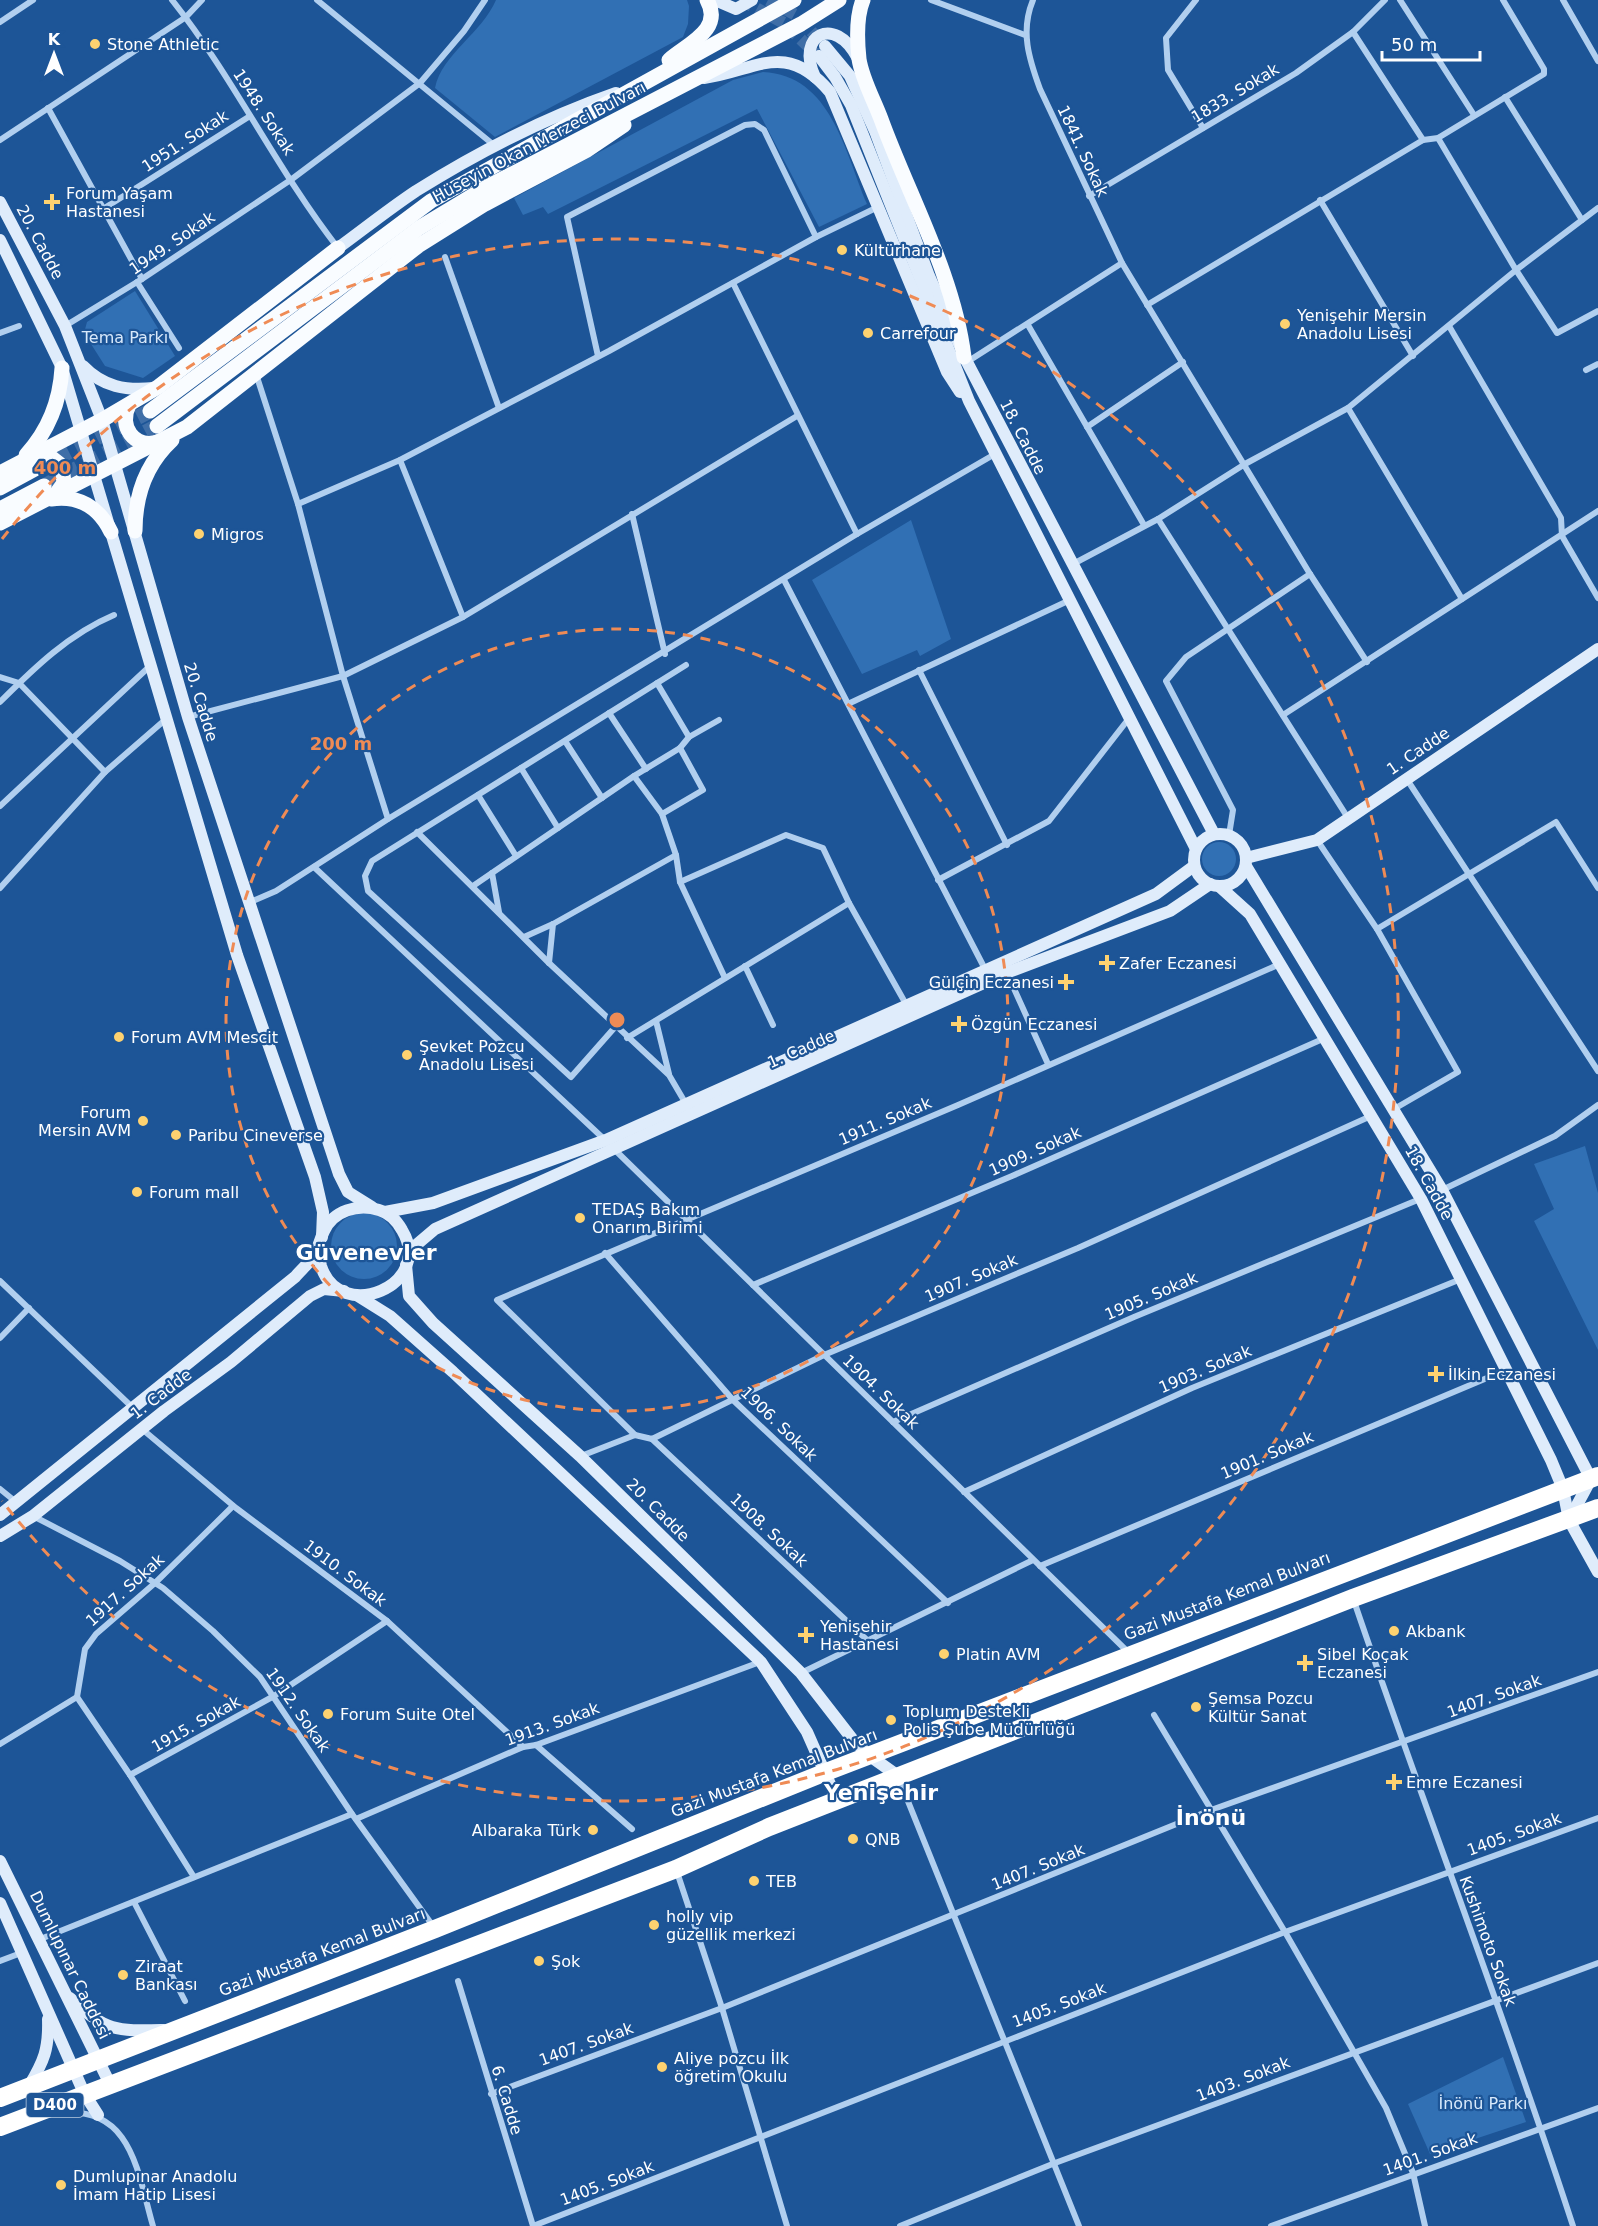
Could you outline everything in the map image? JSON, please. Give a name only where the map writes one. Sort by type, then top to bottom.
[{"type":"highway","name":"Gazi Mustafa Kemal Bulvarı","points":[[0,2098],[435,1929],[826,1772],[1129,1654],[1595,1478]]},
{"type":"highway","name":"D400","points":[[0,2127],[84,2093],[676,1869],[769,1827],[1353,1598],[1598,1508]]},
{"type":"main road","points":[[655,77],[670,59],[709,27],[712,18],[707,0]]},
{"type":"main road","name":"Hüseyin Okan Merzeci Bulvarı","points":[[150,411],[431,201],[794,0]]},
{"type":"main road","name":"Hüseyin Okan Merzeci Bulvarı","points":[[157,426],[419,228],[487,187],[801,24],[839,0]]},
{"type":"main road","points":[[864,0],[858,27],[859,61],[909,193],[947,284],[960,324],[965,359]]},
{"type":"main road","points":[[135,531],[139,495],[148,471],[164,448],[187,427],[418,246],[485,204],[587,150],[676,90]]},
{"type":"main road","points":[[0,488],[80,430],[159,387],[338,248]]},
{"type":"main road","points":[[0,473],[15,465],[33,447],[47,427],[60,393],[62,368]]},
{"type":"main road","points":[[129,405],[125,417],[131,435],[140,442],[158,442]]},
{"type":"main road","points":[[0,508],[95,476],[187,427]]},
{"type":"main road","points":[[15,465],[33,463],[48,454],[62,466],[64,483],[50,490],[39,502]]},
{"type":"main road","points":[[0,523],[39,502],[59,498],[79,501],[95,510],[111,531]]},
{"type":"street","points":[[0,22],[33,0]]},
{"type":"street","name":"1948. Sokak","points":[[172,0],[186,17],[315,218],[338,248]]},
{"type":"street","points":[[0,140],[186,17],[202,0]]},
{"type":"street","points":[[317,0],[496,146]]},
{"type":"street","name":"1949. Sokak","points":[[65,326],[140,280],[292,179],[420,83],[464,31],[485,0]]},
{"type":"street","points":[[715,0],[736,9],[752,0]]},
{"type":"street","points":[[931,0],[1025,35]]},
{"type":"street","name":"1841. Sokak","points":[[1033,0],[1025,35],[1040,89],[1122,263],[1310,574],[1367,662]]},
{"type":"street","points":[[1196,0],[1166,38],[1168,70],[1203,128]]},
{"type":"street","name":"1833. Sokak","points":[[1089,196],[1296,73],[1353,32],[1385,0]]},
{"type":"street","points":[[1400,0],[1474,115]]},
{"type":"street","points":[[1147,305],[1423,140],[1438,138],[1544,74],[1544,69],[1503,0]]},
{"type":"street","points":[[1563,0],[1598,61]]},
{"type":"street","points":[[1353,32],[1423,140]]},
{"type":"street","points":[[859,61],[846,38],[834,34],[823,35],[813,42],[808,52],[808,63],[815,77],[835,101],[947,372],[983,429]]},
{"type":"street","name":"18. Cadde","points":[[1196,849],[983,429],[926,297],[850,105],[822,51],[850,76],[867,113],[937,295],[965,359],[1214,834]]},
{"type":"street","points":[[697,79],[769,62],[798,67],[815,77]]},
{"type":"street","points":[[338,248],[416,192],[496,146],[574,108],[637,86]]},
{"type":"street","points":[[1505,97],[1582,220]]},
{"type":"street","points":[[48,108],[179,348]]},
{"type":"street","name":"1951. Sokak","points":[[103,209],[250,116]]},
{"type":"street","points":[[598,356],[567,217],[745,125],[755,124],[764,130],[816,237]]},
{"type":"street","points":[[1438,138],[1516,270],[1557,333],[1598,311]]},
{"type":"street","points":[[1320,200],[1413,356]]},
{"type":"street","name":"20. Cadde","points":[[0,202],[65,326],[102,420],[188,717],[339,1174],[348,1192],[372,1207]]},
{"type":"street","points":[[298,504],[400,460],[598,356],[816,237],[878,207]]},
{"type":"street","points":[[1073,564],[1158,519],[1245,464],[1348,408],[1516,270],[1598,208]]},
{"type":"street","name":"20. Cadde","points":[[0,240],[62,368],[237,955],[315,1177],[323,1212],[321,1240]]},
{"type":"street","points":[[445,257],[499,408]]},
{"type":"street","points":[[965,359],[1028,325],[1122,263]]},
{"type":"street","points":[[733,283],[857,534]]},
{"type":"street","points":[[1028,325],[1144,525]]},
{"type":"street","points":[[0,333],[19,326]]},
{"type":"street","points":[[1449,326],[1561,518],[1563,536],[1598,598]]},
{"type":"street","points":[[77,358],[93,375],[114,386],[135,390],[159,387]]},
{"type":"street","points":[[1087,427],[1183,362]]},
{"type":"street","points":[[1586,370],[1598,364]]},
{"type":"street","points":[[255,374],[298,504],[344,676],[388,819]]},
{"type":"street","points":[[1348,408],[1462,599]]},
{"type":"street","points":[[188,717],[344,676],[463,617],[797,416]]},
{"type":"street","points":[[248,903],[276,891],[388,819],[664,654],[857,534],[995,453]]},
{"type":"street","points":[[400,460],[463,617]]},
{"type":"street","points":[[1284,715],[1563,536],[1598,511]]},
{"type":"street","points":[[632,514],[664,654]]},
{"type":"street","points":[[1158,519],[1348,818]]},
{"type":"street","points":[[1229,835],[1233,810],[1166,681],[1186,657],[1310,574]]},
{"type":"street","points":[[784,580],[986,971]]},
{"type":"street","points":[[850,704],[1070,599]]},
{"type":"street","points":[[0,702],[66,641],[94,623],[114,615]]},
{"type":"street","name":"1. Cadde","points":[[1246,862],[1317,840],[1598,649]]},
{"type":"street","points":[[616,1026],[571,1077],[368,891],[365,876],[372,861],[686,665]]},
{"type":"street","points":[[0,807],[150,666]]},
{"type":"street","points":[[919,670],[1007,845]]},
{"type":"street","points":[[0,677],[19,683],[105,772]]},
{"type":"street","points":[[657,684],[689,737]]},
{"type":"street","points":[[609,713],[646,769]]},
{"type":"street","points":[[938,880],[1049,821],[1130,717]]},
{"type":"street","points":[[0,886],[105,772],[166,719]]},
{"type":"street","points":[[473,886],[634,776],[680,748],[689,737],[719,720]]},
{"type":"street","points":[[565,741],[602,798]]},
{"type":"street","points":[[662,814],[703,790],[680,748]]},
{"type":"street","points":[[521,768],[558,828]]},
{"type":"street","points":[[634,776],[662,814],[676,855],[680,882],[725,978]]},
{"type":"street","points":[[1406,778],[1598,1071]]},
{"type":"street","points":[[478,795],[516,856]]},
{"type":"street","points":[[1377,929],[1556,822],[1598,888]]},
{"type":"street","points":[[417,832],[549,963],[669,1075]]},
{"type":"street","points":[[1214,834],[1229,835],[1241,844],[1246,862],[1236,881],[1215,885],[1200,877],[1194,866],[1196,849],[1200,842],[1214,834]]},
{"type":"street","points":[[680,882],[786,835],[823,848],[849,903],[908,1007]]},
{"type":"street","points":[[1317,840],[1377,929],[1458,1072],[1394,1109]]},
{"type":"street","points":[[524,937],[553,924],[676,855]]},
{"type":"street","name":"18. Cadde","points":[[1246,862],[1442,1190],[1595,1478]]},
{"type":"street","name":"1. Cadde","points":[[385,1212],[434,1203],[606,1140],[908,1007],[1156,894],[1194,866]]},
{"type":"street","points":[[314,867],[606,1140]]},
{"type":"street","points":[[492,873],[499,912]]},
{"type":"street","name":"18. Cadde","points":[[1215,885],[1250,914],[1421,1198],[1563,1489],[1569,1520],[1598,1572]]},
{"type":"street","name":"1. Cadde","points":[[409,1251],[435,1229],[1006,973],[1170,911],[1215,885]]},
{"type":"street","points":[[627,1038],[849,903]]},
{"type":"street","points":[[549,963],[553,924]]},
{"type":"street","name":"1911. Sokak","points":[[635,1435],[497,1300],[1281,964]]},
{"type":"street","points":[[745,966],[773,1025]]},
{"type":"street","points":[[1006,973],[1048,1064]]},
{"type":"street","points":[[656,1021],[669,1075],[686,1104]]},
{"type":"street","name":"1909. Sokak","points":[[753,1285],[1012,1176],[1325,1038]]},
{"type":"street","points":[[1442,1190],[1555,1136],[1598,1105]]},
{"type":"street","name":"1907. Sokak","points":[[652,1439],[824,1355],[1078,1248],[1371,1116]]},
{"type":"street","name":"1904. Sokak","points":[[615,1150],[1129,1654]]},
{"type":"street","name":"1905. Sokak","points":[[893,1422],[1134,1317],[1421,1198]]},
{"type":"street","points":[[358,1296],[374,1295],[388,1289],[399,1279],[406,1265],[409,1251],[402,1229],[385,1212],[372,1207],[355,1207],[339,1214],[325,1228],[321,1240],[321,1265],[328,1278],[345,1292],[358,1296],[390,1316],[453,1372],[761,1662],[807,1732],[837,1800]]},
{"type":"street","name":"1. Cadde","points":[[0,1515],[295,1277],[313,1257],[321,1240]]},
{"type":"street","name":"1906. Sokak","points":[[605,1253],[733,1400],[948,1603]]},
{"type":"street","name":"20. Cadde","points":[[406,1265],[409,1296],[433,1323],[580,1456],[801,1673],[849,1735],[870,1756],[898,1776]]},
{"type":"street","name":"1903. Sokak","points":[[964,1492],[1192,1388],[1461,1279]]},
{"type":"street","points":[[0,1281],[132,1407]]},
{"type":"street","name":"1. Cadde","points":[[0,1536],[33,1516],[231,1362],[310,1296],[324,1289],[345,1292]]},
{"type":"street","points":[[0,1338],[29,1308]]},
{"type":"street","name":"1901. Sokak","points":[[1040,1566],[1506,1370]]},
{"type":"street","name":"1910. Sokak","points":[[142,1429],[233,1506],[387,1621],[523,1747]]},
{"type":"street","points":[[580,1456],[635,1435],[652,1439]]},
{"type":"street","name":"1908. Sokak","points":[[652,1439],[867,1640]]},
{"type":"street","points":[[1569,1520],[1595,1478]]},
{"type":"street","points":[[0,1489],[16,1502]]},
{"type":"street","name":"1917. Sokak","points":[[77,1697],[85,1649],[96,1634],[155,1583],[233,1506]]},
{"type":"street","name":"1912. Sokak","points":[[33,1516],[120,1561],[155,1583],[213,1631],[261,1677],[354,1817],[435,1929]]},
{"type":"street","points":[[801,1673],[1033,1560]]},
{"type":"street","name":"Kushimoto Sokak","points":[[1353,1598],[1402,1744],[1542,2128],[1573,2226]]},
{"type":"street","name":"1915. Sokak","points":[[130,1775],[274,1696],[387,1621]]},
{"type":"street","name":"1913. Sokak","points":[[37,1941],[354,1817],[523,1747],[536,1745],[761,1662]]},
{"type":"street","name":"1407. Sokak","points":[[491,2094],[722,2008],[1212,1810],[1402,1744],[1598,1672]]},
{"type":"street","points":[[0,1744],[77,1697],[130,1775],[194,1878]]},
{"type":"street","points":[[1154,1715],[1285,1932],[1386,2108],[1413,2173],[1425,2226]]},
{"type":"street","points":[[536,1745],[632,1829]]},
{"type":"street","points":[[898,1776],[1079,2226]]},
{"type":"street","name":"1405. Sokak","points":[[532,2226],[761,2139],[1003,2041],[1285,1932],[1598,1818]]},
{"type":"street","name":"Dumlupınar Caddesi","points":[[0,1861],[37,1941],[110,2084]]},
{"type":"street","points":[[676,1869],[722,2008],[788,2226]]},
{"type":"street","points":[[134,1902],[185,2001]]},
{"type":"street","points":[[0,1903],[84,2093],[98,2115]]},
{"type":"street","points":[[0,1961],[21,1953]]},
{"type":"street","name":"1403. Sokak","points":[[900,2226],[1055,2163],[1494,1999],[1598,1963]]},
{"type":"street","name":"6. Cadde","points":[[458,1981],[532,2226]]},
{"type":"street","points":[[63,1990],[91,2018],[120,2031],[178,2030]]},
{"type":"street","points":[[29,2086],[43,2064],[49,2043],[48,2012]]},
{"type":"street","name":"1401. Sokak","points":[[1271,2226],[1598,2108]]},
{"type":"street","points":[[28,2116],[82,2111],[107,2120],[122,2136],[133,2158],[153,2226]]},
{"type":"green space","points":[[496,0],[687,0],[688,24],[683,37],[495,137],[435,88],[446,65],[482,23]]},
{"type":"green space","points":[[763,72],[786,76],[805,87],[820,101],[842,140],[867,204],[819,227],[757,109],[548,214],[543,207],[523,215],[514,198],[733,80]]},
{"type":"green space","name":"Tema Parkı","points":[[135,291],[175,356],[143,378],[105,366],[84,333],[87,322]]},
{"type":"green space","points":[[911,520],[951,639],[920,656],[917,650],[862,674],[812,580]]},
{"type":"green space","points":[[1219,842],[1231,847],[1236,859],[1231,871],[1219,876],[1207,871],[1202,859],[1207,847]]},
{"type":"green space","points":[[1585,1146],[1598,1193],[1598,1350],[1534,1221],[1554,1209],[1534,1164]]},
{"type":"green space","points":[[364,1213],[377,1216],[387,1223],[394,1233],[397,1246],[394,1259],[387,1269],[377,1276],[364,1279],[351,1276],[341,1269],[334,1259],[331,1246],[334,1233],[341,1223],[351,1216]]},
{"type":"green space","name":"İnönü Parkı","points":[[1503,2057],[1526,2122],[1430,2154],[1408,2104]]},
{"type":"tunnel","points":[[741,0],[784,23],[817,55]]},
{"type":"tunnel","points":[[768,0],[796,15],[824,45]]},
{"type":"tunnel","points":[[35,469],[150,411]]},
{"type":"tunnel","points":[[44,486],[157,426]]},
{"type":"place","name":"Stone Athletic","points":[[95,44]]},
{"type":"place","name":"Forum Yaşam Hastanesi","points":[[52,202]]},
{"type":"place","name":"Kültürhane","points":[[842,250]]},
{"type":"place","name":"Yenişehir Mersin Anadolu Lisesi","points":[[1285,324]]},
{"type":"place","name":"Carrefour","points":[[868,333]]},
{"type":"place","name":"Migros","points":[[199,534]]},
{"type":"place","name":"Zafer Eczanesi","points":[[1107,963]]},
{"type":"place","name":"Gülçin Eczanesi","points":[[1066,982]]},
{"type":"place","name":"Özgün Eczanesi","points":[[959,1024]]},
{"type":"place","name":"Forum AVM Mescit","points":[[119,1037]]},
{"type":"place","name":"Şevket Pozcu Anadolu Lisesi","points":[[407,1055]]},
{"type":"place","name":"Forum Mersin AVM","points":[[143,1121]]},
{"type":"place","name":"Paribu Cineverse","points":[[176,1135]]},
{"type":"place","name":"Forum mall","points":[[137,1192]]},
{"type":"place","name":"TEDAŞ Bakım Onarım Birimi","points":[[580,1218]]},
{"type":"place","name":"İlkin Eczanesi","points":[[1436,1374]]},
{"type":"place","name":"Akbank","points":[[1394,1631]]},
{"type":"place","name":"Yenişehir Hastanesi","points":[[806,1635]]},
{"type":"place","name":"Platin AVM","points":[[944,1654]]},
{"type":"place","name":"Sibel Koçak Eczanesi","points":[[1305,1663]]},
{"type":"place","name":"Şemsa Pozcu Kültür Sanat","points":[[1196,1707]]},
{"type":"place","name":"Forum Suite Otel","points":[[328,1714]]},
{"type":"place","name":"Toplum Destekli Polis Şube Müdürlüğü","points":[[891,1720]]},
{"type":"place","name":"Emre Eczanesi","points":[[1394,1782]]},
{"type":"place","name":"Albaraka Türk","points":[[593,1830]]},
{"type":"place","name":"QNB","points":[[853,1839]]},
{"type":"place","name":"TEB","points":[[754,1881]]},
{"type":"place","name":"holly vip güzellik merkezi","points":[[654,1925]]},
{"type":"place","name":"Şok","points":[[539,1961]]},
{"type":"place","name":"Ziraat Bankası","points":[[123,1975]]},
{"type":"place","name":"Aliye pozcu İlk öğretim Okulu","points":[[662,2067]]},
{"type":"place","name":"Dumlupınar Anadolu İmam Hatip Lisesi","points":[[61,2185]]},
{"type":"district","name":"Güvenevler","points":[[366,1252]]},
{"type":"district","name":"Yenişehir","points":[[881,1792]]},
{"type":"district","name":"İnönü","points":[[1211,1817]]}]
